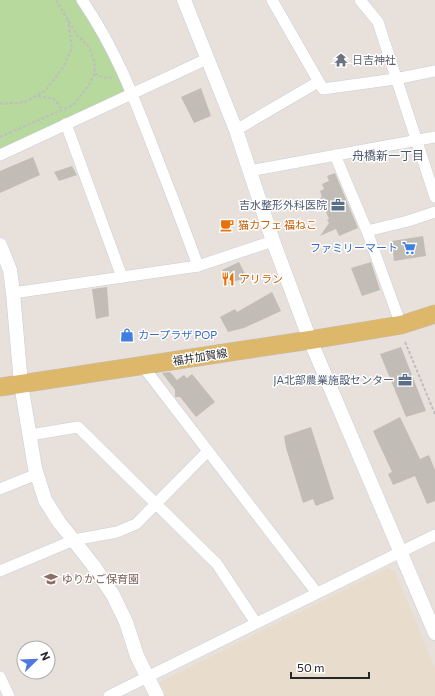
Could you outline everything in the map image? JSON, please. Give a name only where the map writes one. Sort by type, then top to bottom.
[{"type":"main road","name":"福井加賀線","points":[[403,334],[435,314]]},
{"type":"main road","name":"福井加賀線","points":[[0,387],[310,340],[403,334],[435,325]]},
{"type":"street","points":[[82,0],[115,53],[133,94],[198,266]]},
{"type":"street","points":[[184,0],[236,130],[273,241],[310,340],[435,634]]},
{"type":"street","points":[[272,0],[323,89],[395,79],[435,71]]},
{"type":"street","points":[[360,0],[378,22],[395,79],[435,198]]},
{"type":"street","points":[[0,155],[208,59]]},
{"type":"street","points":[[236,130],[318,82]]},
{"type":"street","points":[[66,124],[122,277]]},
{"type":"street","points":[[249,171],[435,137]]},
{"type":"street","points":[[335,155],[367,231],[403,334]]},
{"type":"street","points":[[367,231],[408,222],[435,212]]},
{"type":"street","points":[[13,293],[198,266],[273,241]]},
{"type":"street","points":[[0,245],[10,270],[21,384],[37,474],[45,500],[59,522],[94,565],[113,594],[126,622],[137,656],[148,676],[156,696]]},
{"type":"street","points":[[142,365],[317,593]]},
{"type":"street","points":[[30,435],[78,427],[217,564],[256,623]]},
{"type":"street","points":[[0,571],[74,540],[117,532],[136,524],[208,451]]},
{"type":"street","points":[[0,489],[37,474]]},
{"type":"street","points":[[109,696],[435,535]]},
{"type":"street","points":[[0,677],[5,692]]},
{"type":"path","points":[[0,137],[73,105],[89,85],[95,73],[94,60],[89,47],[77,34],[56,0]]},
{"type":"path","points":[[0,103],[25,102],[45,91],[64,66],[72,48],[68,20]]},
{"type":"path","points":[[95,73],[99,76],[110,78],[124,74]]},
{"type":"path","points":[[37,96],[54,99],[62,109]]},
{"type":"path","points":[[403,334],[435,414]]},
{"type":"shaded area","points":[[388,568],[395,572],[435,668],[435,696],[163,696],[159,689],[160,682]]},
{"type":"green space","points":[[0,0],[80,0],[133,94],[0,155]]},
{"type":"building","points":[[201,88],[211,116],[194,123],[181,97]]},
{"type":"building","points":[[33,157],[40,175],[0,193],[0,171]]},
{"type":"building","points":[[72,166],[77,175],[59,181],[54,172]]},
{"type":"building","points":[[335,173],[358,228],[339,236],[336,229],[320,236],[329,223],[327,220],[329,219],[320,198],[322,197],[320,191],[324,189],[322,184],[329,181],[327,176]]},
{"type":"building","points":[[423,236],[426,256],[394,261],[392,241]]},
{"type":"building","points":[[239,262],[247,278],[228,283],[222,270]]},
{"type":"building","points":[[371,262],[380,290],[362,296],[351,268]]},
{"type":"building","points":[[107,287],[109,316],[96,319],[92,289]]},
{"type":"building","points":[[272,292],[281,311],[244,328],[228,332],[220,317],[235,309],[237,312]]},
{"type":"building","points":[[401,347],[426,411],[406,417],[380,354]]},
{"type":"building","points":[[170,372],[177,380],[184,375],[187,378],[192,374],[215,402],[196,417],[180,397],[175,397],[175,390],[162,373]]},
{"type":"building","points":[[400,417],[420,459],[429,455],[435,470],[435,501],[427,504],[415,476],[393,485],[388,474],[392,472],[373,431]]},
{"type":"building","points":[[311,427],[334,499],[316,506],[313,499],[303,503],[286,448],[284,436]]},
{"type":"place","name":"日吉神社","points":[[341,60]]},
{"type":"place","name":"吉水整形外科医院","points":[[338,205]]},
{"type":"place","name":"猫カフェ 福ねこ","points":[[227,225]]},
{"type":"place","name":"ファミリーマート","points":[[409,248]]},
{"type":"place","name":"アリラン","points":[[228,279]]},
{"type":"place","name":"カープラザ POP","points":[[127,335]]},
{"type":"place","name":"JA北部農業施設センター","points":[[405,380]]},
{"type":"place","name":"ゆりかご保育園","points":[[51,579]]},
{"type":"district","name":"舟橋新一丁目","points":[[388,156]]}]
